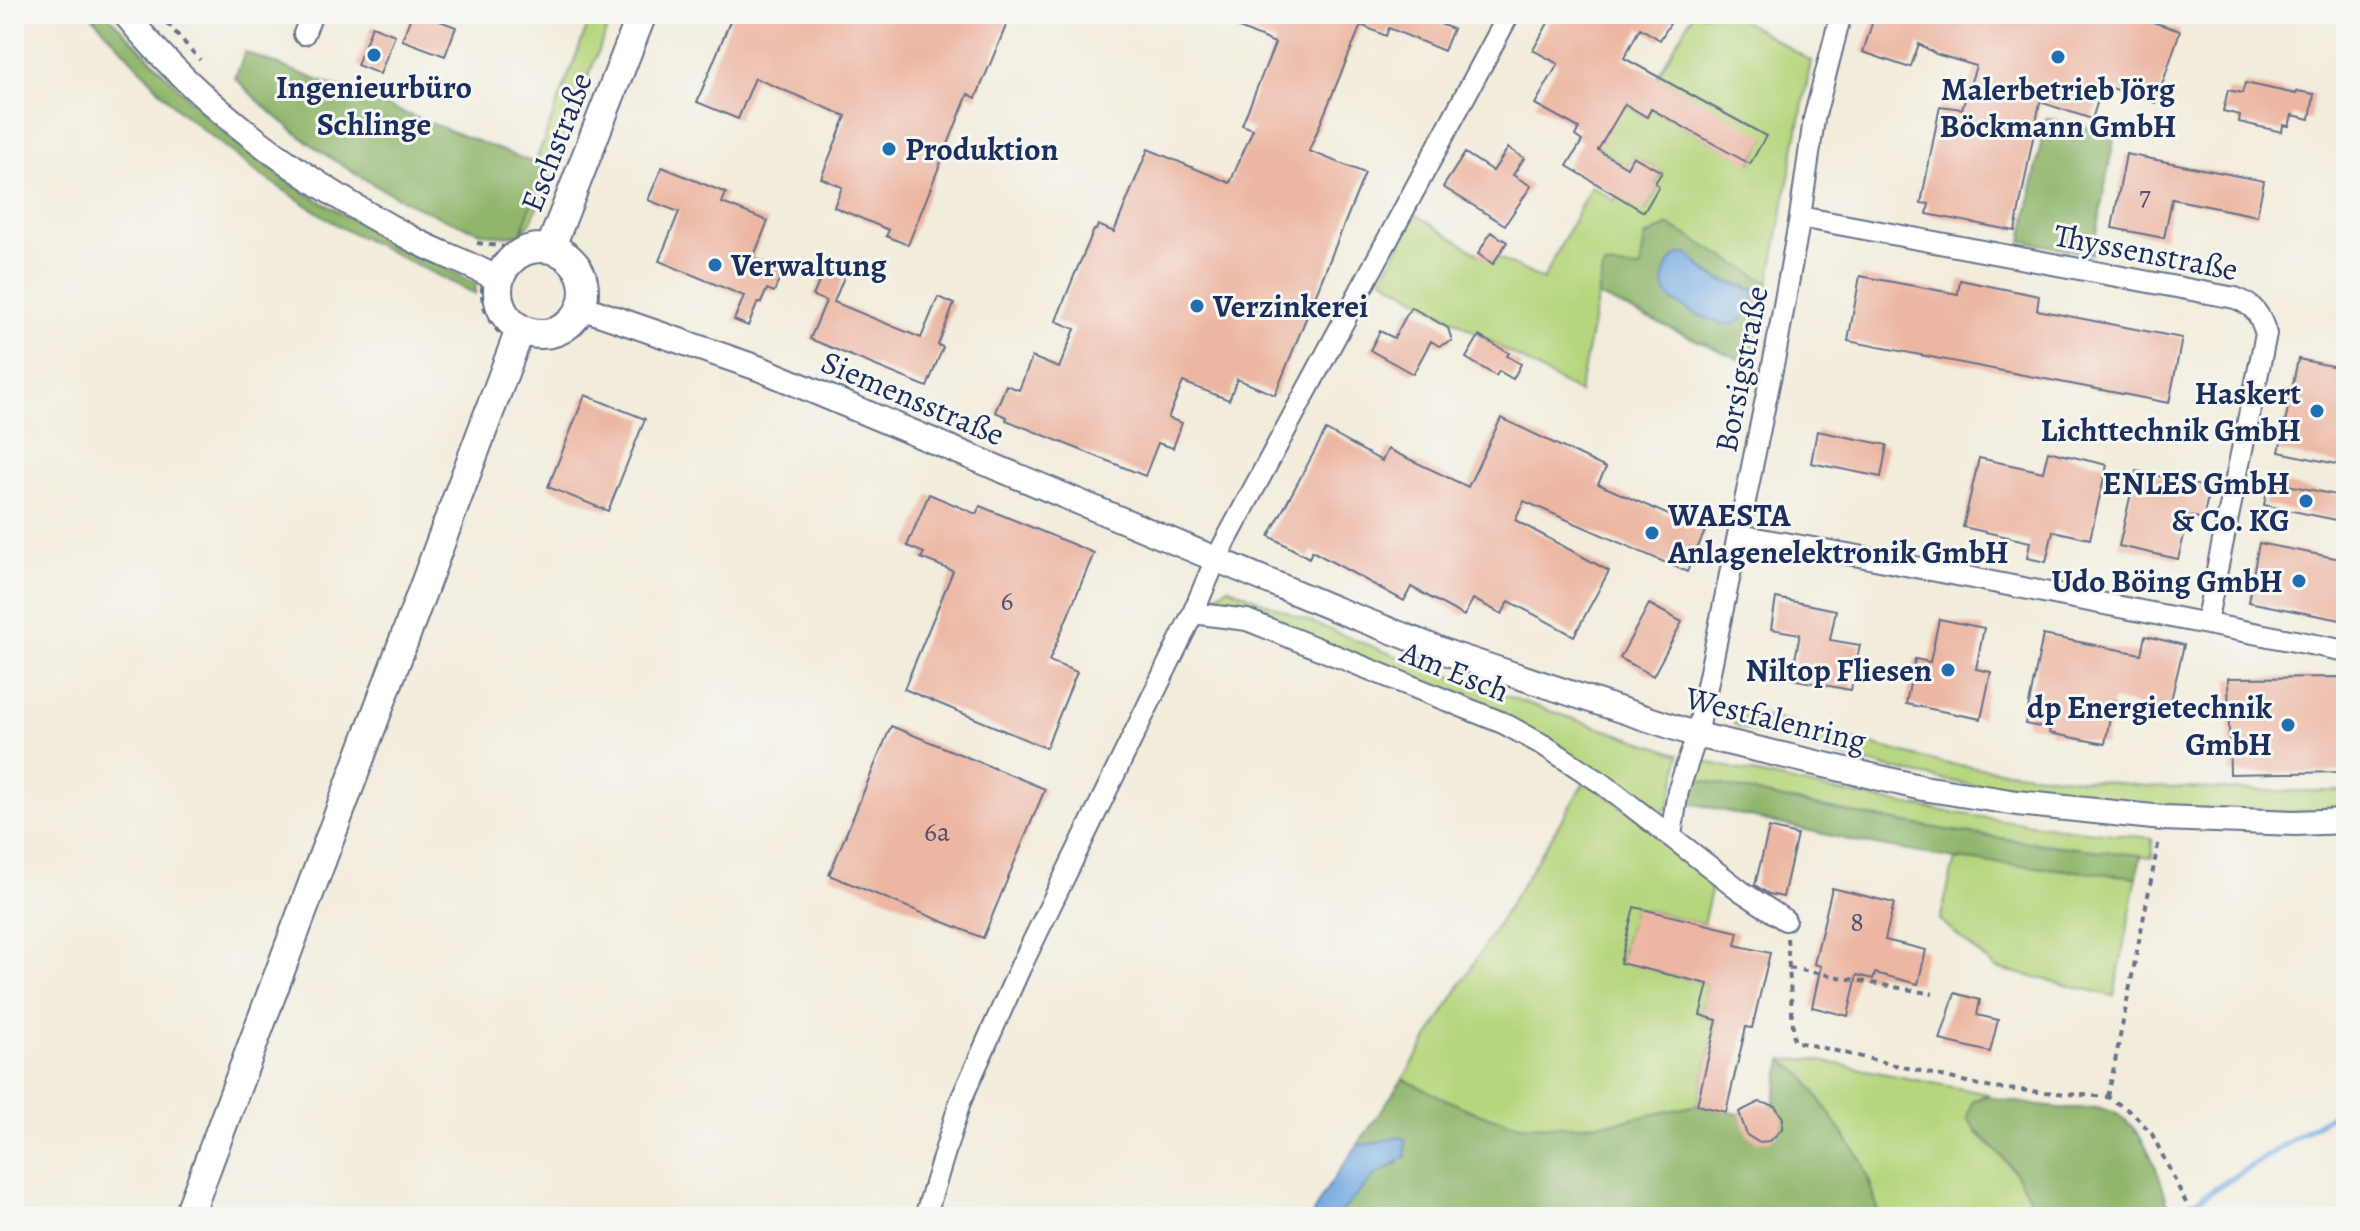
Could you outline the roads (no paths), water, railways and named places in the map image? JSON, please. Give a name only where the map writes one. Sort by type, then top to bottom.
[{"type":"main road","name":"Eschstraße","points":[[552,244],[642,14]]},
{"type":"main road","points":[[552,244],[575,264],[582,277],[586,308],[563,329],[549,334],[518,336],[501,309],[492,276],[518,254],[552,244]]},
{"type":"main road","points":[[188,1217],[518,336]]},
{"type":"street","points":[[125,14],[194,85],[279,157],[327,189],[419,242],[492,276]]},
{"type":"street","points":[[304,34],[312,14]]},
{"type":"street","points":[[925,1217],[960,1102],[1020,968],[1193,613],[1216,559],[1509,14]]},
{"type":"street","name":"Borsigstraße","points":[[1697,735],[1800,217],[1814,119],[1841,14]]},
{"type":"street","name":"Thyssenstraße","points":[[1800,217],[2250,303],[2261,316],[2266,334],[2206,623]]},
{"type":"street","name":"Siemensstraße","points":[[586,308],[761,369],[1216,559]]},
{"type":"street","points":[[1738,535],[2346,651]]},
{"type":"street","name":"Westfalenring","points":[[1216,559],[1451,654],[1697,735],[1923,788],[2017,803],[2163,818],[2295,823],[2346,821]]},
{"type":"street","name":"Am Esch","points":[[1193,613],[1247,620],[1503,723],[1603,784],[1741,891],[1785,920]]},
{"type":"street","points":[[1671,835],[1678,791],[1697,735]]},
{"type":"water","points":[[1680,254],[1688,254],[1707,273],[1726,283],[1755,290],[1754,301],[1745,316],[1738,322],[1726,324],[1707,319],[1676,303],[1666,292],[1664,275],[1671,260]]},
{"type":"water","points":[[1400,1137],[1405,1139],[1406,1157],[1377,1174],[1336,1217],[1311,1217],[1357,1146]]},
{"type":"waterway","points":[[2190,1205],[2346,1106]]},
{"type":"waterway","points":[[2164,1217],[2180,1209]]},
{"type":"place","name":"Ingenieurbüro Schlinge","points":[[374,55]]},
{"type":"place","name":"Malerbetrieb Jörg Böckmann GmbH","points":[[2058,57]]},
{"type":"place","name":"Produktion","points":[[889,149]]},
{"type":"place","name":"Verwaltung","points":[[715,265]]},
{"type":"place","name":"Verzinkerei","points":[[1197,306]]},
{"type":"place","name":"Haskert Lichttechnik GmbH","points":[[2317,411]]},
{"type":"place","name":"ENLES GmbH & Co. KG","points":[[2306,501]]},
{"type":"place","name":"WAESTA Anlagenelektronik GmbH","points":[[1652,533]]},
{"type":"place","name":"Udo Böing GmbH","points":[[2299,581]]},
{"type":"place","name":"Niltop Fliesen","points":[[1948,670]]},
{"type":"place","name":"dp Energietechnik GmbH","points":[[2288,725]]}]
